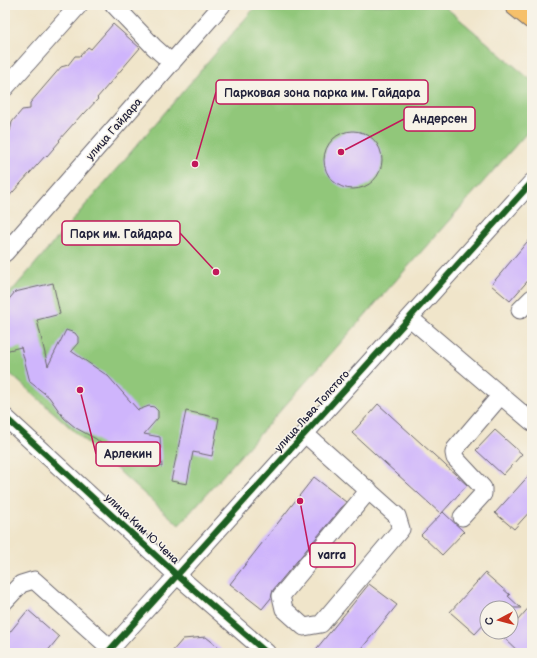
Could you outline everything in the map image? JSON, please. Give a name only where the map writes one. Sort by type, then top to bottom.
[{"type":"main road","points":[[516,5],[532,18]]},
{"type":"street","points":[[5,88],[78,5]]},
{"type":"street","points":[[114,5],[172,63]]},
{"type":"street","name":"улица Гайдара","points":[[5,253],[222,5]]},
{"type":"street","name":"улица Льва Толстого","points":[[109,651],[532,182]]},
{"type":"street","points":[[520,310],[532,298]]},
{"type":"street","points":[[410,318],[532,422]]},
{"type":"street","points":[[462,517],[483,494],[483,488],[455,458],[455,449],[501,395]]},
{"type":"street","name":"улица Ким Ю Чена","points":[[5,417],[178,576],[267,653]]},
{"type":"street","points":[[305,434],[368,490],[397,516],[401,529],[321,624],[304,627],[284,609],[281,596],[368,490]]},
{"type":"street","points":[[5,602],[21,584],[34,580],[109,651]]},
{"type":"green space","points":[[257,5],[443,5],[532,81],[532,127],[179,525],[5,369],[5,299]]},
{"type":"building","points":[[113,24],[140,48],[97,98],[98,99],[84,114],[83,113],[47,156],[46,155],[5,201],[5,137],[10,131],[12,122],[22,110],[30,109],[30,103],[61,67],[68,65],[75,56],[80,56],[88,47],[91,49]]},
{"type":"building","points":[[353,131],[369,136],[377,144],[382,160],[377,176],[369,184],[353,189],[337,184],[329,176],[324,160],[329,144],[337,136]]},
{"type":"building","points":[[532,236],[532,276],[510,301],[491,285]]},
{"type":"building","points":[[53,283],[60,314],[37,320],[48,366],[66,330],[75,333],[78,337],[78,343],[71,351],[108,376],[138,410],[149,406],[154,407],[158,411],[158,418],[144,434],[160,437],[162,467],[111,451],[96,439],[76,428],[64,418],[49,397],[30,382],[21,347],[5,351],[5,304],[15,292]]},
{"type":"building","points":[[378,404],[467,485],[441,514],[352,433]]},
{"type":"building","points":[[186,411],[219,418],[212,456],[193,452],[187,484],[171,481]]},
{"type":"building","points":[[495,430],[522,454],[503,475],[476,450]]},
{"type":"building","points":[[532,472],[532,509],[514,529],[495,513]]},
{"type":"building","points":[[314,477],[346,502],[273,590],[271,598],[262,609],[230,584]]},
{"type":"building","points":[[443,512],[464,532],[442,555],[421,535]]},
{"type":"building","points":[[485,573],[510,595],[508,596],[512,600],[479,600],[479,630],[475,634],[450,612]]},
{"type":"building","points":[[369,584],[397,605],[358,653],[313,653]]},
{"type":"building","points":[[532,604],[532,653],[520,653],[506,640],[519,640],[519,619]]},
{"type":"building","points":[[28,610],[59,637],[46,653],[5,653],[5,638]]},
{"type":"building","points":[[206,637],[226,653],[171,653],[183,639]]},
{"type":"cycle path","points":[[107,653],[532,182]]},
{"type":"cycle path","points":[[5,417],[178,576],[267,653]]},
{"type":"place","name":"Андерсен","points":[[341,152]]},
{"type":"place","name":"Парковая зона парка им. Гайдара","points":[[195,164]]},
{"type":"place","name":"Парк им. Гайдара","points":[[216,272]]},
{"type":"place","name":"Арлекин","points":[[80,390]]},
{"type":"place","name":"varra","points":[[300,501]]}]
